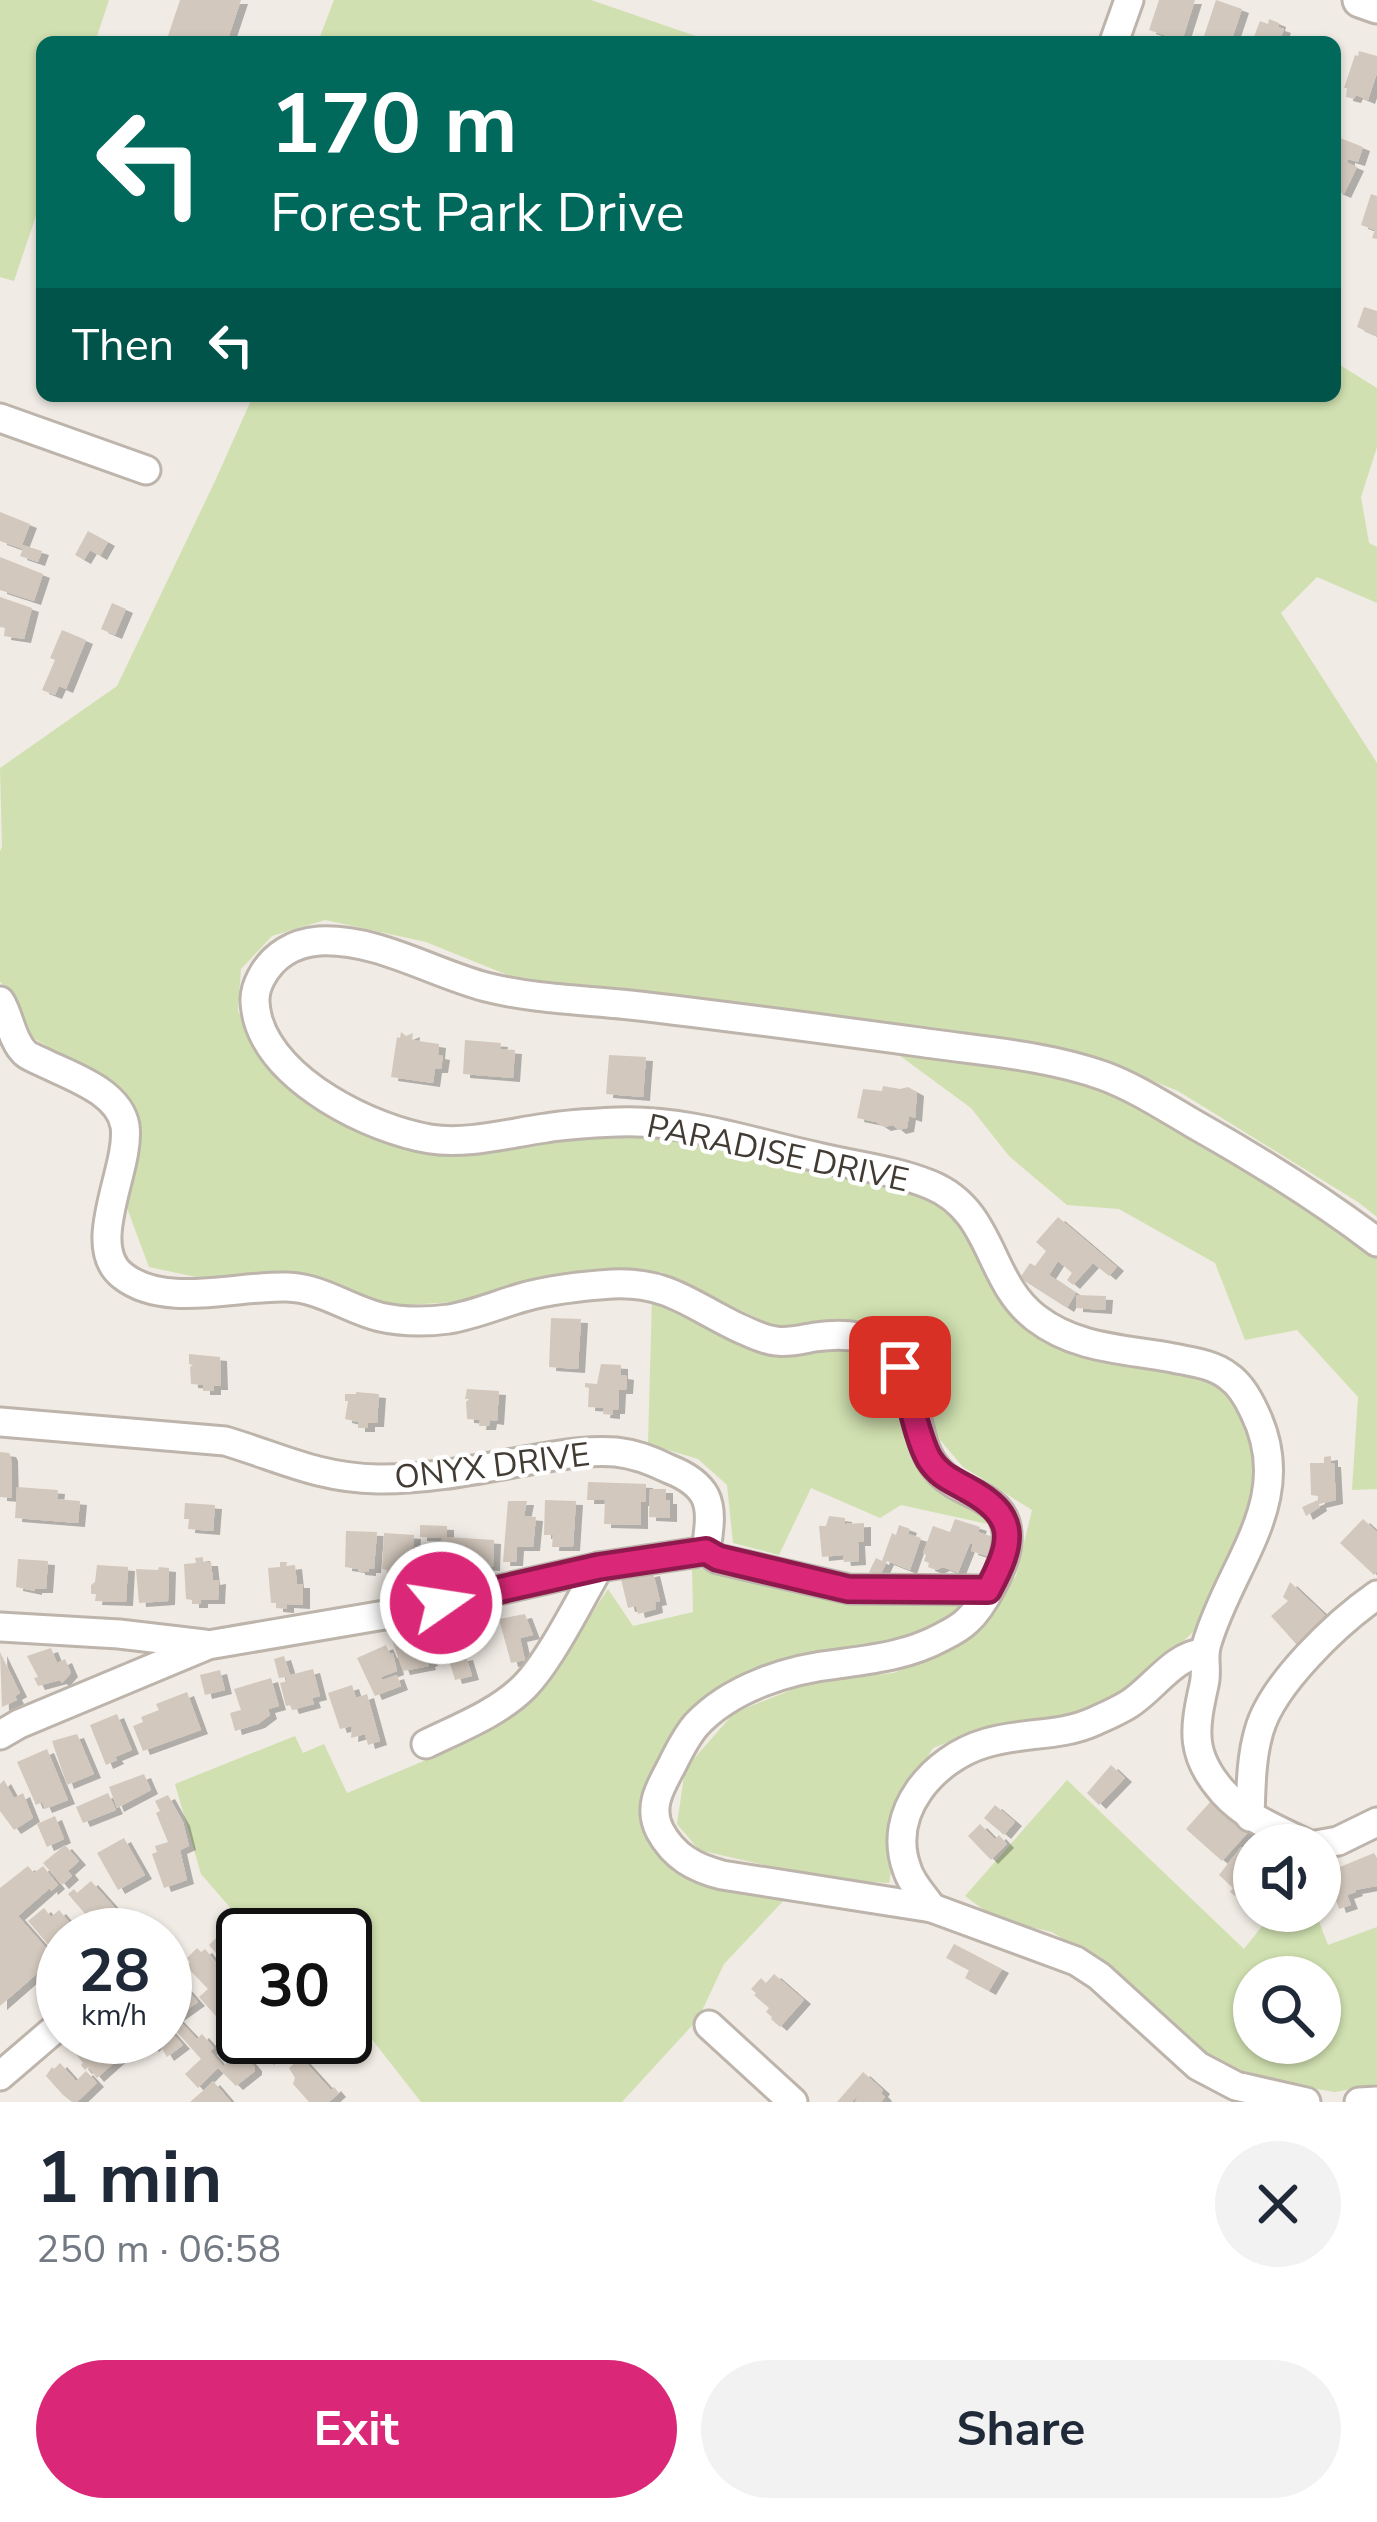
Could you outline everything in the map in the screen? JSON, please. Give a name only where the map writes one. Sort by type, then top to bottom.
[{"type":"street","points":[[1116,36],[1129,0]]},
{"type":"street","points":[[1360,0],[1377,6]]},
{"type":"street","points":[[0,418],[146,470]]},
{"type":"street","name":"PARADISE DRIVE","points":[[1267,1824],[1250,1816],[1221,1790],[1194,1738],[1208,1672],[1203,1653],[1267,1499],[1270,1457],[1260,1424],[1230,1377],[1204,1364],[1099,1347],[1065,1336],[1015,1299],[976,1220],[957,1201],[938,1187],[896,1174],[698,1130],[628,1121],[431,1139],[362,1118],[296,1076],[276,1056],[262,1033],[256,989],[265,970],[284,950],[314,941],[349,943],[520,994],[752,1020],[1019,1056],[1081,1069],[1139,1093],[1254,1157],[1377,1242]]},
{"type":"street","points":[[0,1000],[26,1054],[96,1089],[116,1105],[124,1124],[123,1153],[106,1234],[108,1258],[120,1275],[140,1286],[199,1293],[286,1287],[310,1290],[378,1316],[412,1322],[451,1319],[578,1286],[629,1283],[655,1286],[774,1341],[837,1334],[860,1336],[883,1348],[900,1367],[927,1456],[942,1476],[996,1506],[1006,1525],[1002,1564],[968,1621],[940,1639],[873,1661],[789,1673],[749,1688],[698,1723],[656,1795],[654,1817],[662,1835],[675,1853],[696,1868],[932,1908],[1076,1961],[1099,1976],[1198,2066],[1236,2086],[1306,2102]]},
{"type":"street","name":"ONYX DRIVE","points":[[0,1422],[225,1441],[299,1468],[376,1479],[414,1478],[582,1452],[619,1452],[685,1476],[705,1495],[710,1517],[706,1551]]},
{"type":"street","points":[[0,1735],[208,1645],[402,1612],[599,1567],[706,1551],[718,1558],[848,1589],[988,1590]]},
{"type":"street","points":[[426,1744],[489,1712],[525,1687],[599,1567]]},
{"type":"street","points":[[1250,1816],[1259,1726],[1282,1688],[1316,1648],[1377,1595]]},
{"type":"street","points":[[0,1628],[119,1634],[208,1645]]},
{"type":"street","points":[[932,1908],[907,1871],[901,1842],[910,1804],[936,1771],[959,1754],[988,1742],[1088,1724],[1127,1706],[1187,1654],[1203,1653]]},
{"type":"street","name":"PARADISE DRIVE","points":[[1341,1840],[1377,1822]]},
{"type":"street","points":[[709,2025],[793,2102]]},
{"type":"street","points":[[0,2076],[36,2045]]},
{"type":"street","points":[[1359,2102],[1377,2101]]},
{"type":"green space","points":[[0,0],[109,0],[97,36],[36,36],[36,216],[14,281],[0,277]]},
{"type":"green space","points":[[334,0],[591,0],[696,36],[320,36]]},
{"type":"green space","points":[[1341,366],[1377,388],[1377,447],[1361,497],[1369,543],[1377,547],[1377,603],[1317,577],[1281,613],[1377,763],[1377,1217],[1178,1091],[1089,1055],[510,976],[426,942],[325,920],[272,936],[241,969],[238,1011],[273,1069],[338,1117],[410,1149],[494,1150],[600,1135],[688,1139],[918,1189],[968,1227],[996,1289],[1029,1329],[1095,1355],[1188,1369],[1234,1393],[1262,1470],[1239,1557],[1193,1632],[1126,1695],[1062,1720],[993,1725],[933,1748],[900,1802],[889,1883],[825,1879],[699,1850],[677,1824],[685,1769],[734,1713],[813,1681],[894,1673],[970,1637],[1016,1576],[1032,1510],[963,1467],[940,1440],[896,1333],[847,1322],[776,1327],[661,1272],[586,1271],[472,1301],[389,1306],[331,1288],[224,1283],[149,1267],[124,1200],[137,1146],[126,1092],[33,1038],[12,991],[0,982],[0,768],[117,686],[250,402],[1341,402]]},
{"type":"green space","points":[[888,1047],[1100,1086],[1209,1139],[1358,1240],[1377,1258],[1377,1489],[1352,1490],[1358,1397],[1297,1330],[1245,1340],[1215,1263],[1119,1209],[1067,1205],[1009,1156],[971,1108]]},
{"type":"green space","points":[[652,1298],[777,1357],[856,1346],[888,1370],[922,1466],[991,1517],[988,1524],[901,1505],[880,1518],[811,1488],[779,1555],[733,1543],[727,1485],[698,1459],[648,1444]]},
{"type":"green space","points":[[692,1567],[846,1598],[957,1597],[966,1608],[932,1629],[871,1646],[792,1656],[723,1686],[666,1747],[642,1815],[668,1867],[786,1898],[724,1964],[698,2019],[622,2102],[421,2102],[372,2039],[372,1908],[231,1908],[201,1874],[175,1784],[295,1736],[303,1753],[324,1744],[347,1793],[443,1753],[536,1697],[608,1589],[633,1626],[693,1612]]},
{"type":"green space","points":[[1067,1780],[1244,1949],[1257,1932],[1323,1932],[1328,1945],[1377,1927],[1377,2084],[1335,2092],[1257,2079],[1211,2056],[1118,1974],[1052,1932],[996,1919],[965,1896]]},
{"type":"building","points":[[180,0],[241,0],[229,36],[168,36]]},
{"type":"building","points":[[1159,0],[1195,0],[1184,36],[1149,30]]},
{"type":"building","points":[[1216,0],[1242,9],[1233,36],[1204,36]]},
{"type":"building","points":[[1269,19],[1279,23],[1284,29],[1281,36],[1254,36],[1260,21],[1268,24]]},
{"type":"building","points":[[1359,51],[1377,56],[1368,100],[1346,97],[1344,88]]},
{"type":"building","points":[[1341,138],[1363,147],[1358,162],[1348,159],[1357,167],[1344,194]]},
{"type":"building","points":[[1371,194],[1377,196],[1377,239],[1372,238],[1375,230],[1361,225]]},
{"type":"building","points":[[1364,307],[1377,311],[1377,336],[1357,327]]},
{"type":"building","points":[[0,512],[30,524],[22,545],[42,551],[38,562],[20,556],[23,549],[0,541]]},
{"type":"building","points":[[88,531],[108,542],[100,556],[90,550],[84,560],[75,555]]},
{"type":"building","points":[[0,557],[43,574],[34,601],[0,590]]},
{"type":"building","points":[[0,597],[32,608],[24,639],[4,636]]},
{"type":"building","points":[[112,603],[126,609],[115,635],[101,629]]},
{"type":"building","points":[[62,630],[86,640],[66,689],[59,686],[55,695],[42,690]]},
{"type":"building","points":[[401,1032],[413,1033],[412,1040],[439,1044],[441,1069],[435,1069],[433,1083],[391,1077]]},
{"type":"building","points":[[465,1040],[501,1043],[500,1049],[515,1050],[513,1078],[463,1074]]},
{"type":"building","points":[[609,1055],[646,1057],[643,1097],[606,1094]]},
{"type":"building","points":[[883,1086],[917,1092],[915,1118],[909,1116],[907,1128],[857,1118],[863,1089],[882,1091]]},
{"type":"building","points":[[1058,1217],[1117,1267],[1109,1276],[1093,1263],[1073,1285],[1067,1280],[1072,1273],[1058,1261],[1049,1275],[1076,1293],[1067,1308],[1020,1278],[1046,1251],[1036,1242]]},
{"type":"building","points":[[1076,1295],[1106,1296],[1105,1310],[1076,1308]]},
{"type":"building","points":[[551,1318],[581,1319],[578,1369],[549,1367]]},
{"type":"building","points":[[189,1354],[220,1357],[221,1386],[203,1391],[203,1385],[191,1384]]},
{"type":"building","points":[[601,1364],[621,1365],[621,1375],[627,1376],[626,1390],[619,1390],[618,1410],[613,1415],[603,1414],[604,1408],[588,1407],[585,1383],[597,1384]]},
{"type":"building","points":[[467,1389],[499,1391],[497,1421],[479,1426],[480,1420],[467,1419]]},
{"type":"building","points":[[345,1394],[379,1394],[377,1423],[368,1423],[368,1428],[358,1428],[358,1422],[345,1419]]},
{"type":"building","points":[[0,1452],[11,1457],[12,1498],[0,1497]]},
{"type":"building","points":[[1331,1456],[1336,1500],[1319,1504],[1306,1516],[1302,1507],[1318,1500],[1311,1495],[1310,1463],[1324,1463],[1324,1457]]},
{"type":"building","points":[[588,1482],[646,1484],[641,1525],[604,1524],[605,1500],[587,1500]]},
{"type":"building","points":[[17,1487],[58,1490],[57,1499],[80,1501],[78,1523],[15,1518]]},
{"type":"building","points":[[650,1489],[666,1489],[670,1518],[649,1517]]},
{"type":"building","points":[[545,1500],[576,1501],[573,1547],[552,1547],[553,1535],[544,1535]]},
{"type":"building","points":[[508,1501],[527,1501],[524,1516],[536,1517],[533,1547],[517,1547],[516,1562],[503,1562]]},
{"type":"building","points":[[185,1503],[215,1505],[213,1531],[188,1529]]},
{"type":"building","points":[[829,1516],[845,1518],[845,1524],[864,1523],[859,1561],[844,1562],[843,1555],[822,1557],[819,1526],[826,1526]]},
{"type":"building","points":[[955,1519],[997,1538],[990,1557],[971,1551],[970,1543],[958,1573],[928,1567],[923,1553],[933,1526],[950,1532]]},
{"type":"building","points":[[1363,1519],[1377,1532],[1374,1575],[1340,1543]]},
{"type":"building","points":[[420,1525],[447,1526],[447,1537],[494,1540],[493,1567],[480,1566],[470,1574],[453,1573],[441,1579],[420,1578],[421,1555],[441,1556],[442,1538],[420,1537]]},
{"type":"building","points":[[899,1525],[921,1538],[910,1570],[887,1561],[880,1576],[869,1572],[876,1558],[882,1561]]},
{"type":"building","points":[[346,1531],[377,1532],[374,1569],[345,1567]]},
{"type":"building","points":[[384,1533],[414,1535],[411,1573],[382,1569]]},
{"type":"building","points":[[203,1557],[203,1562],[211,1562],[213,1581],[219,1580],[218,1600],[192,1604],[186,1599],[184,1564]]},
{"type":"building","points":[[18,1559],[48,1561],[46,1589],[16,1587]]},
{"type":"building","points":[[280,1562],[295,1565],[297,1584],[303,1584],[303,1605],[287,1604],[287,1609],[271,1603],[268,1568],[280,1567]]},
{"type":"building","points":[[97,1565],[128,1567],[126,1602],[95,1601],[91,1585]]},
{"type":"building","points":[[169,1568],[168,1601],[139,1603],[136,1569]]},
{"type":"building","points":[[653,1572],[660,1601],[655,1602],[656,1609],[638,1614],[636,1606],[628,1608],[621,1579]]},
{"type":"building","points":[[1290,1582],[1325,1615],[1297,1645],[1271,1616],[1288,1601],[1283,1597]]},
{"type":"building","points":[[525,1614],[533,1635],[520,1638],[525,1660],[511,1663],[499,1619]]},
{"type":"building","points":[[399,1623],[403,1635],[421,1629],[429,1666],[403,1671],[387,1626]]},
{"type":"building","points":[[386,1645],[397,1671],[382,1680],[397,1675],[401,1686],[375,1696],[357,1658]]},
{"type":"building","points":[[51,1648],[57,1663],[65,1659],[71,1673],[62,1683],[38,1686],[27,1656]]},
{"type":"building","points":[[0,1652],[20,1693],[17,1700],[2,1707]]},
{"type":"building","points":[[284,1656],[290,1675],[313,1669],[320,1696],[312,1698],[314,1704],[292,1710],[286,1706],[280,1683],[286,1677],[279,1678],[274,1659]]},
{"type":"building","points":[[466,1656],[472,1676],[455,1680],[449,1660]]},
{"type":"building","points":[[220,1670],[225,1690],[205,1695],[200,1675]]},
{"type":"building","points":[[271,1678],[279,1706],[268,1709],[270,1715],[258,1724],[235,1731],[230,1713],[241,1710],[234,1689]]},
{"type":"building","points":[[352,1685],[356,1698],[367,1694],[380,1741],[368,1745],[365,1734],[351,1738],[352,1726],[340,1729],[328,1693]]},
{"type":"building","points":[[187,1692],[201,1730],[143,1751],[133,1726],[159,1710],[156,1704]]},
{"type":"building","points":[[117,1714],[132,1750],[106,1765],[90,1725]]},
{"type":"building","points":[[77,1734],[94,1774],[67,1785],[52,1741]]},
{"type":"building","points":[[47,1749],[68,1800],[45,1809],[42,1802],[36,1805],[17,1762]]},
{"type":"building","points":[[1111,1765],[1125,1778],[1099,1805],[1087,1793]]},
{"type":"building","points":[[144,1774],[151,1790],[117,1808],[109,1787]]},
{"type":"building","points":[[4,1780],[14,1798],[23,1793],[33,1818],[14,1830],[0,1811]]},
{"type":"building","points":[[108,1793],[116,1810],[83,1823],[76,1807]]},
{"type":"building","points":[[168,1795],[189,1846],[180,1850],[187,1880],[164,1888],[152,1854],[157,1852],[155,1846],[168,1842],[155,1801]]},
{"type":"building","points":[[1223,1797],[1250,1824],[1233,1824],[1233,1849],[1222,1861],[1186,1829],[1211,1801],[1215,1805]]},
{"type":"building","points":[[995,1805],[1015,1822],[1004,1835],[984,1818]]},
{"type":"building","points":[[55,1816],[64,1839],[47,1847],[37,1824]]},
{"type":"building","points":[[980,1824],[1007,1844],[991,1860],[968,1836]]},
{"type":"building","points":[[124,1838],[145,1875],[118,1890],[97,1853]]},
{"type":"building","points":[[65,1845],[79,1861],[62,1885],[43,1863]]},
{"type":"building","points":[[1374,1853],[1377,1858],[1377,1886],[1355,1890],[1347,1895],[1351,1905],[1341,1908],[1341,1866]]},
{"type":"building","points":[[1233,1857],[1233,1888],[1219,1875]]},
{"type":"building","points":[[28,1866],[34,1873],[43,1866],[58,1885],[18,1916],[36,1936],[36,1975],[0,2006],[0,1888]]},
{"type":"building","points":[[91,1881],[115,1908],[80,1908],[68,1894],[74,1889],[77,1893]]},
{"type":"building","points":[[954,1944],[1002,1969],[989,1991],[965,1978],[969,1970],[946,1958]]},
{"type":"building","points":[[205,1949],[216,1962],[216,2016],[199,1997],[208,1989],[192,1972],[192,1953]]},
{"type":"building","points":[[774,1974],[804,2000],[780,2027],[751,1989],[761,1978],[766,1983]]},
{"type":"building","points":[[192,2034],[197,2039],[202,2034],[214,2048],[210,2051],[216,2064],[252,2064],[255,2071],[236,2086],[218,2068],[198,2088],[185,2074],[201,2059],[192,2049]]},
{"type":"building","points":[[61,2064],[76,2081],[86,2071],[97,2083],[72,2102],[46,2076]]},
{"type":"building","points":[[82,2064],[113,2064],[97,2078]]},
{"type":"building","points":[[307,2064],[339,2093],[329,2102],[309,2102],[293,2084],[289,2068]]},
{"type":"building","points":[[863,2072],[883,2090],[881,2102],[855,2102],[859,2094],[852,2102],[837,2102]]},
{"type":"building","points":[[213,2081],[231,2102],[190,2102],[205,2089]]},
{"type":"route","points":[[441,1603],[599,1567],[706,1551],[718,1558],[848,1589],[988,1590],[1002,1564],[1006,1525],[996,1506],[942,1476],[927,1456],[900,1367]]}]
